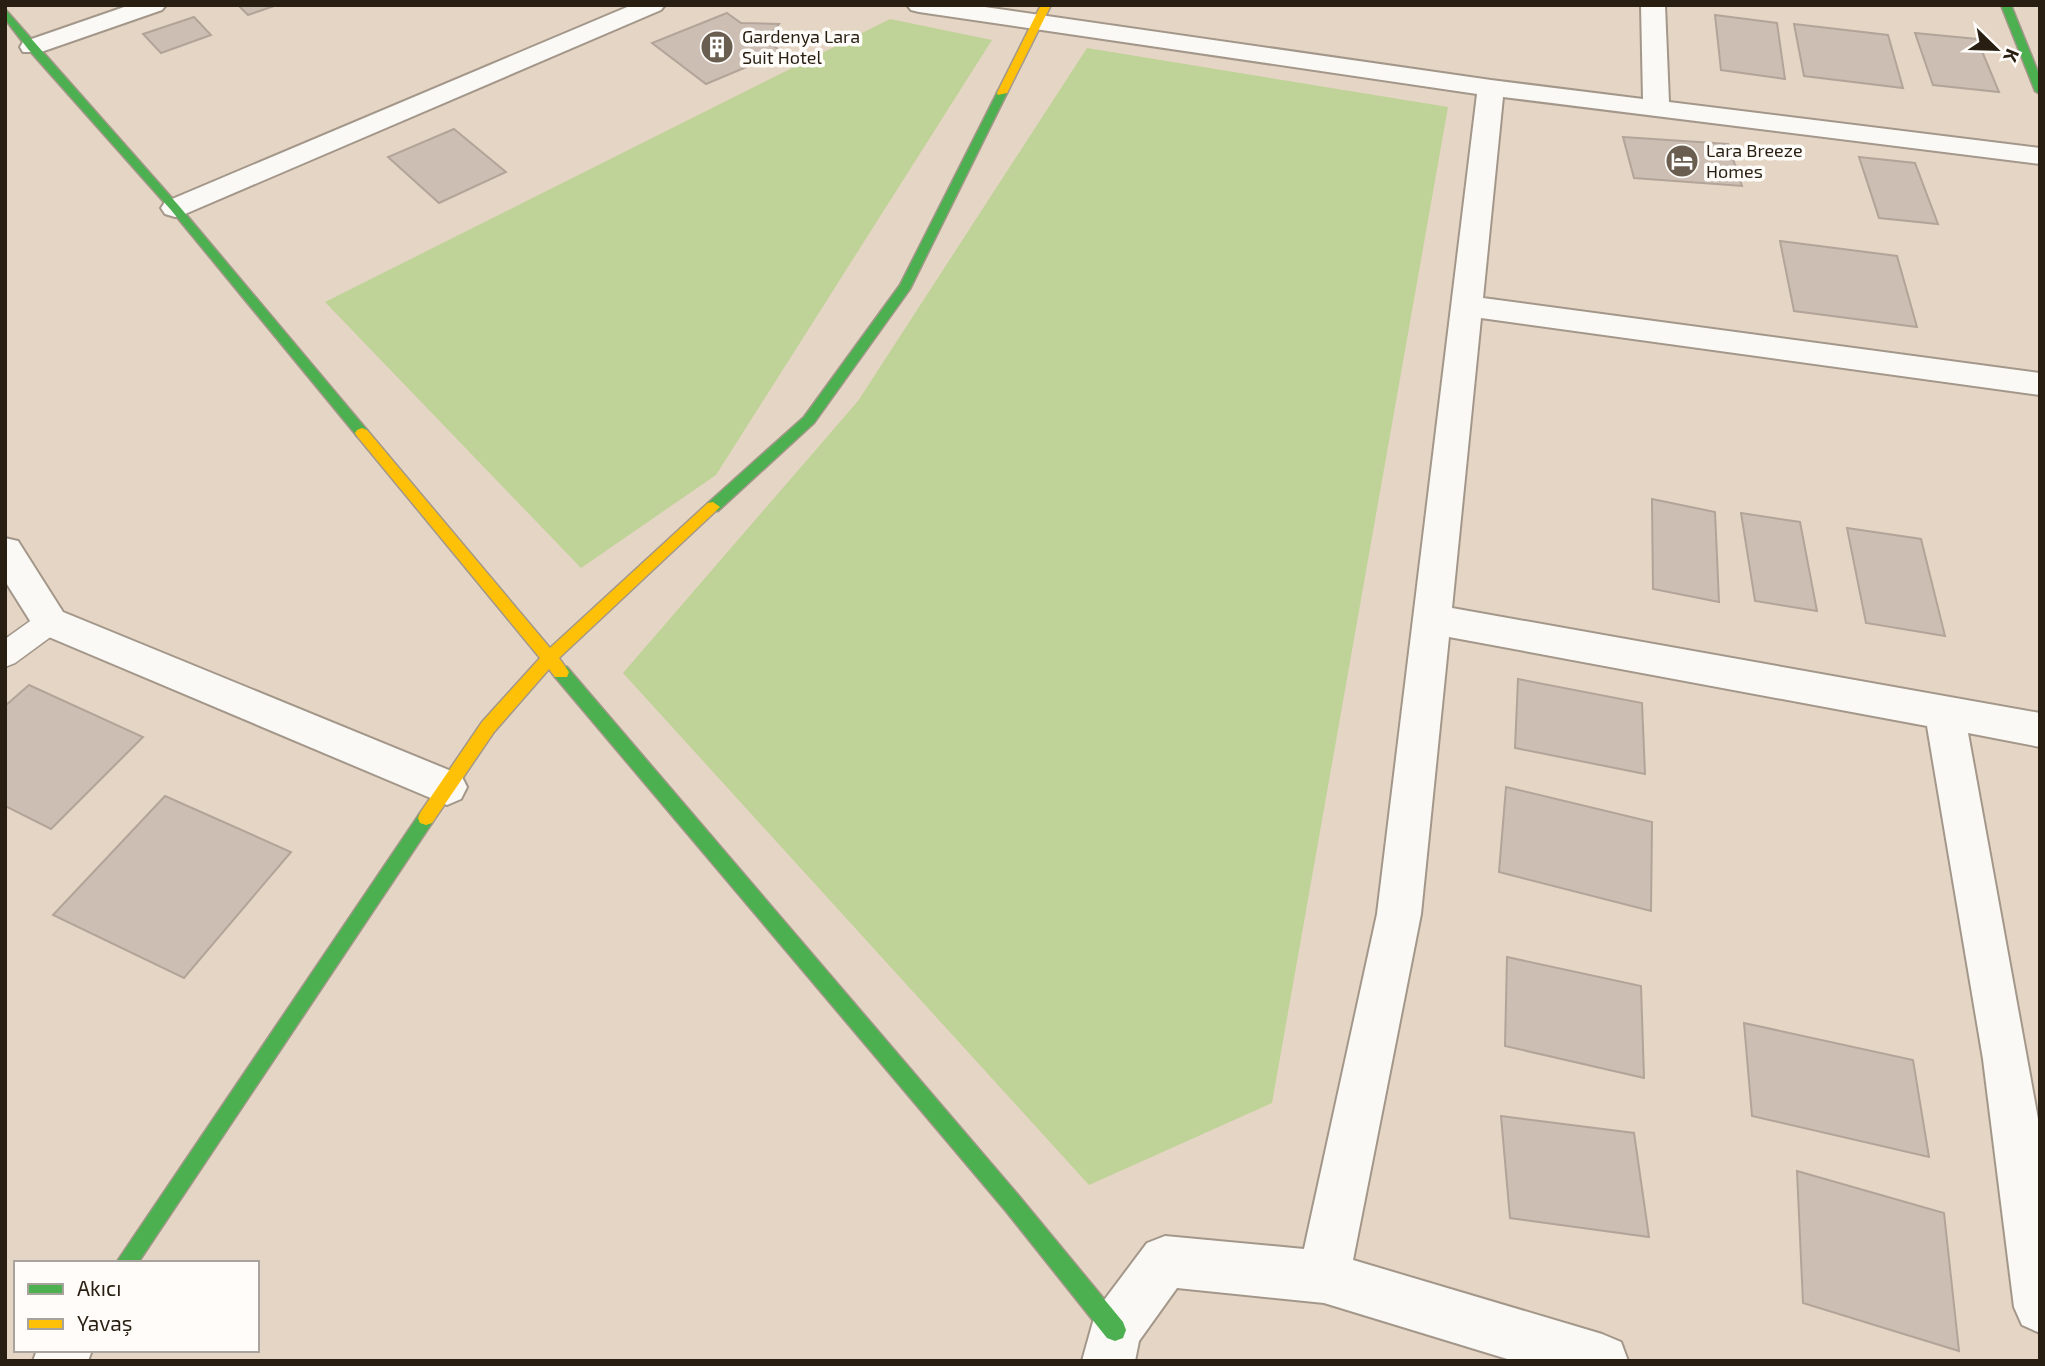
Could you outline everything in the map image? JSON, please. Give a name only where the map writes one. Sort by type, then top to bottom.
[{"type":"street","points":[[32,47],[154,5]]},
{"type":"street","points":[[175,208],[653,5]]},
{"type":"street","points":[[919,5],[1043,13],[1491,88],[2040,156]]},
{"type":"street","points":[[1653,5],[1656,109]]},
{"type":"street","points":[[2006,5],[2040,91]]},
{"type":"street","points":[[5,12],[32,47],[175,208],[549,658],[1012,1203],[1111,1346],[1165,1261],[1324,1277],[1602,1361]]},
{"type":"street","points":[[127,1261],[488,727],[549,658],[809,420],[906,286],[1043,13]]},
{"type":"street","points":[[1324,1277],[1399,914],[1491,88]]},
{"type":"street","points":[[1466,306],[2040,384]]},
{"type":"street","points":[[5,551],[50,622],[447,788]]},
{"type":"street","points":[[1432,619],[2040,730]]},
{"type":"street","points":[[1945,714],[2006,1059],[2040,1307]]},
{"type":"lane","points":[[5,655],[50,622]]},
{"type":"green space","points":[[890,19],[992,40],[716,475],[581,568],[325,302]]},
{"type":"green space","points":[[1087,48],[1448,107],[1272,1103],[1089,1185],[623,673],[858,401]]},
{"type":"building","points":[[238,5],[277,5],[248,15]]},
{"type":"building","name":"Gardenya Lara Suit Hotel","points":[[727,13],[741,23],[779,24],[766,40],[782,52],[706,84],[652,43]]},
{"type":"building","points":[[1715,15],[1777,23],[1785,79],[1721,70]]},
{"type":"building","points":[[194,17],[211,35],[161,53],[143,34]]},
{"type":"building","points":[[1794,24],[1888,35],[1903,88],[1804,76]]},
{"type":"building","points":[[1915,33],[1977,39],[1999,92],[1933,85]]},
{"type":"building","points":[[454,129],[506,172],[439,203],[388,157]]},
{"type":"building","name":"Lara Breeze Homes","points":[[1623,137],[1728,144],[1742,186],[1634,178]]},
{"type":"building","points":[[1859,157],[1915,163],[1938,224],[1879,218]]},
{"type":"building","points":[[1780,241],[1897,256],[1917,327],[1794,311]]},
{"type":"building","points":[[1652,499],[1715,512],[1719,602],[1653,589]]},
{"type":"building","points":[[1741,513],[1800,522],[1817,611],[1755,601]]},
{"type":"building","points":[[1847,528],[1921,539],[1945,636],[1866,623]]},
{"type":"building","points":[[1518,679],[1642,703],[1645,774],[1515,748]]},
{"type":"building","points":[[29,685],[143,737],[51,829],[5,806],[5,706]]},
{"type":"building","points":[[1506,787],[1652,822],[1651,911],[1499,872]]},
{"type":"building","points":[[165,796],[291,852],[184,978],[53,915]]},
{"type":"building","points":[[1507,957],[1641,986],[1644,1078],[1505,1046]]},
{"type":"building","points":[[1744,1023],[1913,1060],[1929,1157],[1752,1116]]},
{"type":"building","points":[[1501,1116],[1634,1133],[1649,1237],[1510,1218]]},
{"type":"building","points":[[1797,1171],[1944,1213],[1959,1351],[1803,1303]]},
{"type":"traffic: fast","points":[[2006,5],[2040,91]]},
{"type":"traffic: fast","points":[[5,12],[32,47],[175,208],[362,433]]},
{"type":"traffic: fast","points":[[713,507],[809,420],[906,286],[1002,93]]},
{"type":"traffic: fast","points":[[561,672],[1012,1203],[1115,1330]]},
{"type":"traffic: fast","points":[[127,1261],[426,818]]},
{"type":"traffic: slow","points":[[1002,93],[1046,5]]},
{"type":"traffic: slow","points":[[362,433],[561,672]]},
{"type":"traffic: slow","points":[[426,818],[488,727],[549,658],[713,507]]},
{"type":"place","name":"Gardenya Lara Suit Hotel","points":[[717,47]]},
{"type":"place","name":"Lara Breeze Homes","points":[[1682,161]]}]
